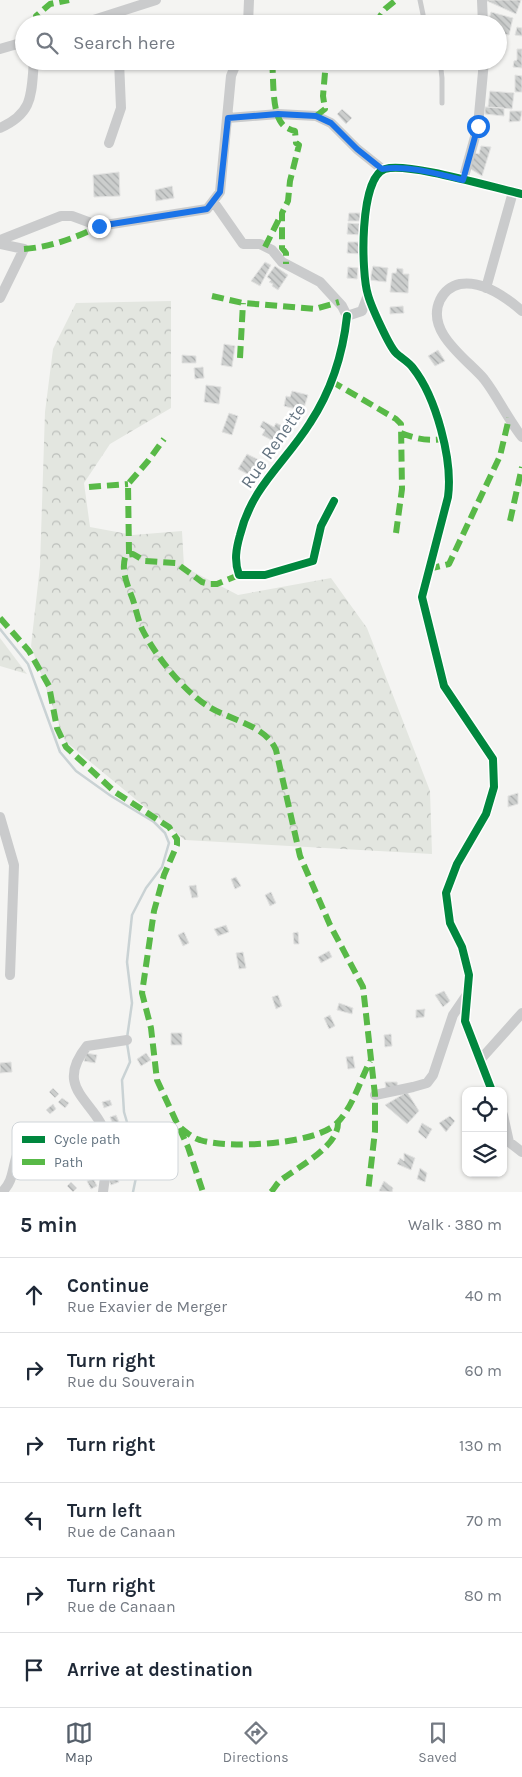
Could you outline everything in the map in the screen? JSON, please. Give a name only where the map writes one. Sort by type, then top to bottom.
[{"type":"street","points":[[109,15],[156,0]]},
{"type":"street","points":[[249,15],[250,0]]},
{"type":"street","points":[[482,0],[482,15]]},
{"type":"street","points":[[0,49],[15,45]]},
{"type":"street","points":[[0,128],[13,122],[30,104],[33,70]]},
{"type":"street","points":[[109,143],[121,108],[119,70]]},
{"type":"street","points":[[0,240],[61,216],[72,216],[99,226],[207,209],[220,192],[231,76],[233,70]]},
{"type":"street","points":[[463,180],[478,126],[483,70]]},
{"type":"street","points":[[228,118],[278,114],[316,116],[331,123],[357,149],[382,169]]},
{"type":"street","points":[[486,288],[517,193],[409,169],[382,169],[375,177],[364,213],[364,262],[368,295],[395,352],[413,366],[423,383],[438,421],[448,460],[450,482],[448,497],[422,597],[444,686],[493,759],[494,787],[486,814],[457,864],[446,893],[450,923],[462,947],[469,976],[465,1021],[490,1087]]},
{"type":"street","points":[[213,201],[243,244],[260,244],[272,250],[282,262],[320,282],[342,306],[348,316],[362,311],[368,295]]},
{"type":"street","points":[[0,244],[24,250],[0,298]]},
{"type":"street","points":[[522,311],[506,298],[486,288],[466,283],[455,285],[447,290],[438,304],[439,322],[450,343],[483,378],[522,436]]},
{"type":"street","name":"Rue Renette","points":[[334,501],[321,526],[313,561],[265,575],[239,575],[235,563],[244,519],[256,493],[310,423],[326,392],[339,360],[348,316]]},
{"type":"street","points":[[0,817],[14,865],[10,975]]},
{"type":"street","points":[[375,1095],[427,1083],[432,1075],[452,1016],[466,996]]},
{"type":"street","points":[[480,1060],[522,1012]]},
{"type":"street","points":[[98,1122],[79,1092],[72,1076],[77,1059],[87,1046],[127,1040]]},
{"type":"street","points":[[507,1131],[510,1142],[522,1152]]},
{"type":"street","points":[[2,1192],[11,1184],[12,1179]]},
{"type":"lane","points":[[420,0],[423,15]]},
{"type":"lane","points":[[441,70],[442,103]]},
{"type":"green space","points":[[171,301],[171,408],[110,444],[84,483],[90,527],[133,535],[182,531],[184,567],[238,595],[331,578],[367,628],[430,791],[432,854],[185,840],[65,741],[31,646],[40,566],[45,412],[53,349],[76,303]]},
{"type":"green space","points":[[0,638],[27,674],[0,666]]},
{"type":"building","points":[[485,0],[521,0],[516,14]]},
{"type":"building","points":[[491,12],[502,15],[490,15]]},
{"type":"building","points":[[507,16],[513,18],[509,35],[507,35]]},
{"type":"building","points":[[517,27],[522,28],[522,36],[515,35]]},
{"type":"building","points":[[517,49],[522,49],[522,68],[513,67],[514,61],[517,60]]},
{"type":"building","points":[[515,75],[522,76],[522,92],[515,92]]},
{"type":"building","points":[[490,91],[514,93],[512,109],[488,107]]},
{"type":"building","points":[[485,107],[504,108],[504,116],[485,114]]},
{"type":"building","points":[[342,109],[352,118],[346,124],[337,114]]},
{"type":"building","points":[[510,111],[522,111],[520,121],[509,122]]},
{"type":"building","points":[[481,146],[491,147],[482,176],[469,168],[475,153],[479,154]]},
{"type":"building","points":[[119,172],[120,196],[94,197],[93,175]]},
{"type":"building","points":[[172,186],[174,198],[156,201],[155,190]]},
{"type":"building","points":[[349,213],[364,213],[363,221],[348,221]]},
{"type":"building","points":[[348,223],[361,224],[361,235],[347,234]]},
{"type":"building","points":[[348,242],[360,242],[360,254],[347,253]]},
{"type":"building","points":[[265,262],[271,265],[260,286],[251,281]]},
{"type":"building","points":[[275,266],[288,275],[278,290],[272,286],[273,284],[269,282],[271,280],[267,277]]},
{"type":"building","points":[[373,266],[388,268],[386,282],[370,280]]},
{"type":"building","points":[[348,267],[358,268],[357,279],[347,278]]},
{"type":"building","points":[[397,268],[403,269],[403,274],[409,274],[408,293],[390,292],[392,273],[396,273]]},
{"type":"building","points":[[403,306],[404,313],[390,314],[390,307]]},
{"type":"building","points":[[224,344],[235,346],[232,367],[221,365]]},
{"type":"building","points":[[438,350],[445,361],[435,366],[428,356]]},
{"type":"building","points":[[182,355],[196,356],[196,363],[182,363]]},
{"type":"building","points":[[203,367],[204,378],[195,379],[194,368]]},
{"type":"building","points":[[206,385],[221,387],[219,404],[204,402]]},
{"type":"building","points":[[292,391],[308,395],[303,411],[284,406],[286,396],[290,397]]},
{"type":"building","points":[[229,413],[238,416],[232,435],[222,432]]},
{"type":"building","points":[[263,421],[274,427],[276,423],[287,428],[279,444],[262,435],[265,430],[260,427]]},
{"type":"building","points":[[247,454],[259,460],[251,476],[238,469]]},
{"type":"building","points":[[518,793],[518,804],[508,807],[508,796]]},
{"type":"building","points":[[236,877],[241,886],[235,889],[231,879]]},
{"type":"building","points":[[196,885],[198,897],[192,898],[189,886]]},
{"type":"building","points":[[271,892],[276,903],[270,906],[265,895]]},
{"type":"building","points":[[226,925],[229,932],[218,936],[214,929]]},
{"type":"building","points":[[184,932],[189,943],[183,946],[178,935]]},
{"type":"building","points":[[298,932],[299,944],[294,944],[293,933]]},
{"type":"building","points":[[329,951],[332,957],[321,963],[318,957]]},
{"type":"building","points":[[243,952],[246,968],[239,969],[236,953]]},
{"type":"building","points":[[444,991],[450,1001],[443,1007],[435,995]]},
{"type":"building","points":[[278,995],[282,1006],[276,1009],[272,997]]},
{"type":"building","points":[[339,1003],[353,1008],[352,1014],[337,1010]]},
{"type":"building","points":[[425,1009],[424,1017],[416,1018],[416,1010]]},
{"type":"building","points":[[330,1015],[335,1026],[329,1029],[324,1018]]},
{"type":"building","points":[[171,1033],[182,1033],[182,1045],[171,1045]]},
{"type":"building","points":[[391,1034],[392,1046],[385,1047],[384,1035]]},
{"type":"building","points":[[86,1053],[97,1055],[95,1063],[84,1061]]},
{"type":"building","points":[[146,1053],[151,1060],[141,1066],[137,1059]]},
{"type":"building","points":[[353,1056],[355,1068],[348,1069],[346,1057]]},
{"type":"building","points":[[11,1062],[12,1072],[0,1073],[0,1063]]},
{"type":"building","points":[[385,1082],[397,1082],[398,1088],[386,1089]]},
{"type":"building","points":[[53,1088],[59,1094],[55,1098],[49,1092]]},
{"type":"building","points":[[407,1092],[419,1111],[407,1124],[385,1105]]},
{"type":"building","points":[[62,1098],[69,1103],[65,1108],[58,1102]]},
{"type":"building","points":[[110,1100],[112,1105],[104,1108],[102,1102]]},
{"type":"building","points":[[53,1104],[56,1109],[50,1114],[46,1110]]},
{"type":"building","points":[[116,1115],[119,1122],[112,1122],[110,1117]]},
{"type":"building","points":[[450,1116],[455,1121],[446,1132],[439,1123]]},
{"type":"building","points":[[422,1123],[432,1129],[426,1139],[418,1132]]},
{"type":"building","points":[[404,1153],[415,1158],[411,1170],[397,1164],[400,1158],[404,1161]]},
{"type":"building","points":[[420,1168],[427,1173],[425,1182],[417,1179]]},
{"type":"building","points":[[94,1180],[97,1186],[91,1189],[87,1181]]},
{"type":"building","points":[[109,1180],[118,1180],[119,1182],[111,1185]]},
{"type":"building","points":[[384,1181],[393,1188],[392,1192],[379,1191]]},
{"type":"building","points":[[71,1182],[77,1188],[73,1192],[67,1186]]},
{"type":"waterway","points":[[0,629],[28,664],[60,752],[76,771],[111,796],[154,822],[165,833],[169,843],[162,867],[146,888],[132,915],[127,962],[132,1003],[127,1038]]},
{"type":"waterway","points":[[127,1043],[130,1062],[122,1080],[124,1112],[127,1122]]},
{"type":"waterway","points":[[133,1192],[135,1180]]},
{"type":"marked path","points":[[37,15],[50,4],[69,0]]},
{"type":"marked path","points":[[381,15],[396,0]]},
{"type":"marked path","points":[[273,70],[277,113],[284,126],[295,131],[296,143],[299,145],[290,181],[288,201],[282,213],[282,248],[286,253],[286,264]]},
{"type":"marked path","points":[[316,116],[325,109],[323,96],[325,70]]},
{"type":"marked path","points":[[265,247],[281,215]]},
{"type":"marked path","points":[[24,249],[63,241],[99,226]]},
{"type":"marked path","points":[[212,296],[243,303],[315,309],[339,302]]},
{"type":"marked path","points":[[240,358],[243,303]]},
{"type":"marked path","points":[[331,381],[396,419],[401,424],[402,489],[396,533]]},
{"type":"marked path","points":[[428,569],[449,564],[500,456],[509,418]]},
{"type":"marked path","points":[[401,433],[422,439],[443,439]]},
{"type":"marked path","points":[[129,554],[128,484],[164,439]]},
{"type":"marked path","points":[[510,521],[522,467]]},
{"type":"marked path","points":[[89,487],[128,484]]},
{"type":"marked path","points":[[239,575],[217,584],[210,584],[202,582],[176,563],[145,561],[133,554],[126,555],[124,561],[125,578],[139,622],[154,650],[170,671],[206,705],[255,728],[271,741],[276,750],[300,856],[330,925],[363,987],[375,1095],[375,1131],[368,1192]]},
{"type":"marked path","points":[[0,618],[29,651],[49,686],[57,728],[66,747],[115,792],[169,827],[177,839],[177,845],[164,875],[154,911],[142,993],[151,1028],[157,1080],[176,1122]]},
{"type":"marked path","points":[[181,1128],[192,1137],[213,1143],[272,1143],[312,1136],[327,1130],[343,1116],[370,1061]]},
{"type":"marked path","points":[[271,1192],[281,1180],[307,1163],[324,1148],[336,1132],[338,1123]]},
{"type":"marked path","points":[[178,1125],[188,1147],[203,1192]]},
{"type":"cycle path","points":[[490,1087],[465,1021],[469,975],[462,947],[450,923],[446,893],[457,864],[486,814],[494,787],[493,759],[444,686],[422,597],[448,497],[448,465],[441,430],[436,412],[421,380],[411,366],[393,349],[381,326],[368,295],[363,248],[366,207],[370,189],[377,176],[385,169],[412,169],[431,172],[522,194]]},
{"type":"cycle path","points":[[334,501],[321,526],[313,561],[265,575],[239,575],[236,565],[237,550],[245,518],[252,502],[310,423],[324,398],[339,358],[347,316]]},
{"type":"route","points":[[99,226],[207,209],[220,192],[228,118],[278,114],[316,116],[331,123],[357,149],[382,169],[409,169],[463,180],[478,126]]}]
